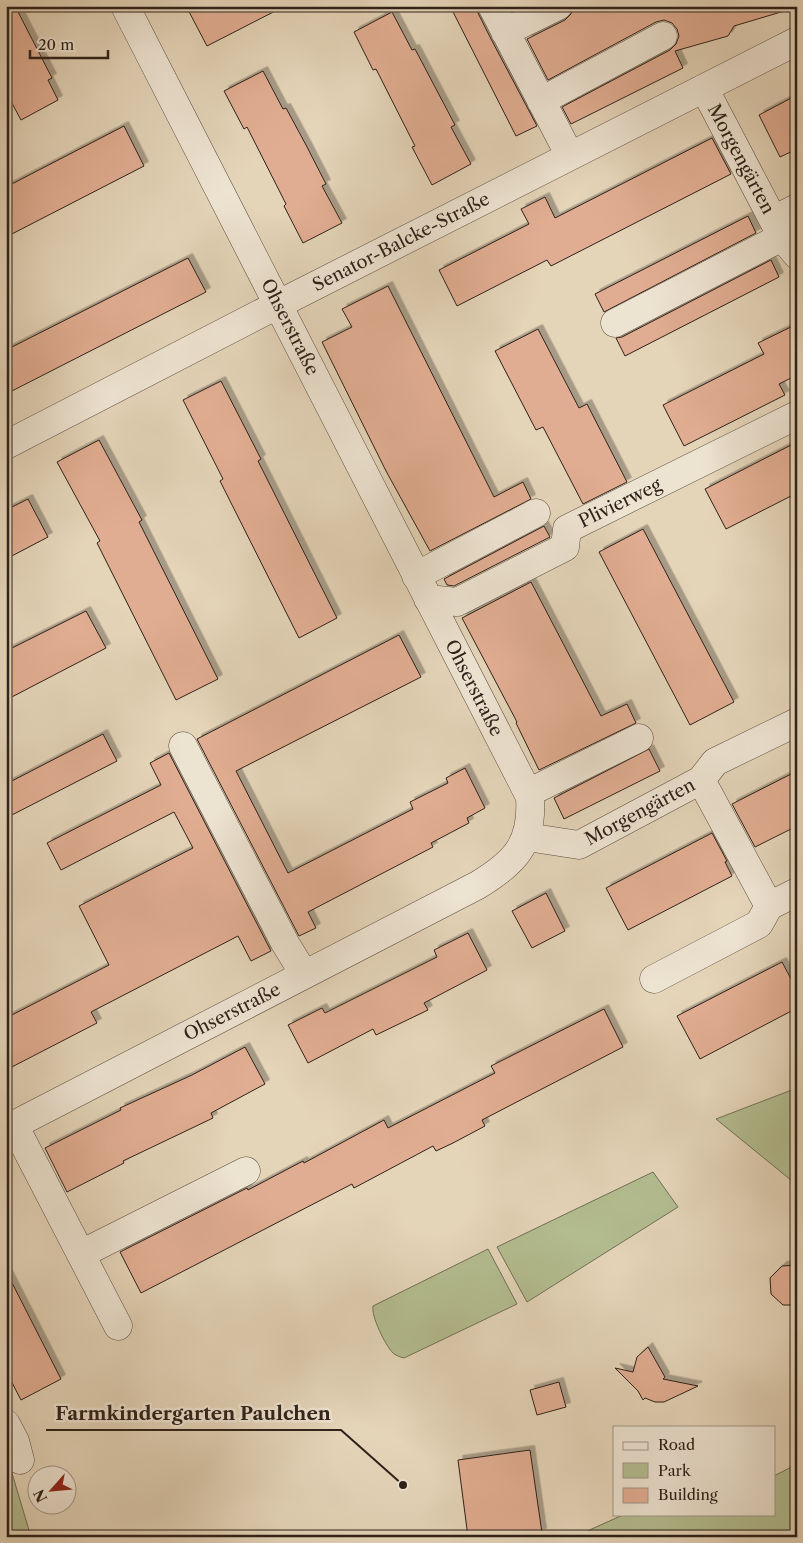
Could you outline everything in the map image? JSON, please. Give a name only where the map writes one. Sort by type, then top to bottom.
[{"type":"street","name":"Ohserstraße","points":[[10,1128],[500,872],[511,862],[527,837],[531,813],[530,797],[125,6]]},
{"type":"street","points":[[492,6],[570,156]]},
{"type":"street","points":[[506,32],[558,6]]},
{"type":"street","points":[[541,101],[663,36]]},
{"type":"street","name":"Senator-Balcke-Straße","points":[[6,445],[278,304],[797,41]]},
{"type":"street","name":"Morgengärten","points":[[704,88],[787,230]]},
{"type":"street","points":[[615,323],[787,230]]},
{"type":"street","name":"Plivierweg","points":[[422,587],[457,602],[565,547],[567,529],[797,415]]},
{"type":"street","points":[[422,587],[536,513]]},
{"type":"street","name":"Morgengärten","points":[[527,837],[579,845],[701,780],[715,762],[797,722]]},
{"type":"street","points":[[528,794],[639,738]]},
{"type":"street","points":[[183,746],[285,943],[304,974]]},
{"type":"street","points":[[701,780],[769,906]]},
{"type":"street","points":[[654,979],[759,924],[769,906],[797,892]]},
{"type":"street","points":[[10,1128],[81,1254],[118,1326]]},
{"type":"street","points":[[81,1254],[246,1170]]},
{"type":"street","points":[[6,1424],[15,1441],[20,1460]]},
{"type":"green space","points":[[797,1088],[797,1185],[716,1119]]},
{"type":"green space","points":[[653,1172],[678,1207],[527,1302],[497,1247]]},
{"type":"green space","points":[[488,1249],[517,1304],[404,1358],[393,1353],[379,1330],[373,1306]]},
{"type":"green space","points":[[6,1453],[31,1537],[6,1537]]},
{"type":"green space","points":[[797,1464],[797,1537],[574,1537],[621,1516],[776,1516],[776,1475]]},
{"type":"building","points":[[6,6],[15,6],[52,78],[48,80],[58,100],[21,120],[6,92]]},
{"type":"building","points":[[186,6],[285,6],[207,46]]},
{"type":"building","points":[[450,6],[477,6],[478,13],[491,39],[537,126],[516,136]]},
{"type":"building","points":[[574,6],[780,6],[781,12],[734,26],[728,36],[675,51],[683,68],[571,124],[562,107],[670,50],[676,44],[679,36],[677,29],[672,23],[664,20],[656,22],[548,80],[527,39],[565,20],[571,14]]},
{"type":"building","points":[[392,12],[412,50],[415,49],[455,125],[451,127],[471,164],[432,185],[412,147],[415,146],[376,69],[373,70],[354,32]]},
{"type":"building","points":[[263,71],[283,109],[286,108],[306,145],[326,184],[322,186],[342,223],[303,243],[284,206],[286,204],[247,127],[244,129],[224,91]]},
{"type":"building","points":[[797,95],[797,149],[780,157],[759,115]]},
{"type":"building","points":[[124,126],[144,166],[6,237],[6,187]]},
{"type":"building","points":[[712,138],[731,174],[551,266],[547,260],[457,306],[439,270],[529,224],[521,209],[545,197],[555,218]]},
{"type":"building","points":[[748,216],[756,233],[604,312],[595,294]]},
{"type":"building","points":[[188,258],[206,292],[6,394],[6,350]]},
{"type":"building","points":[[771,260],[779,277],[625,356],[616,338],[622,337]]},
{"type":"building","points":[[388,286],[494,497],[523,482],[531,499],[430,551],[386,471],[322,342],[352,327],[342,309]]},
{"type":"building","points":[[797,324],[797,375],[779,384],[785,395],[684,446],[663,405],[764,354],[758,343]]},
{"type":"building","points":[[538,329],[579,408],[587,404],[627,482],[583,504],[543,427],[536,430],[495,351]]},
{"type":"building","points":[[221,381],[261,459],[258,461],[337,618],[299,638],[220,481],[223,479],[183,400]]},
{"type":"building","points":[[99,440],[142,520],[139,522],[218,679],[176,700],[97,543],[100,541],[57,462]]},
{"type":"building","points":[[797,442],[797,493],[726,529],[705,489]]},
{"type":"building","points":[[28,499],[48,537],[6,559],[6,510]]},
{"type":"building","points":[[544,526],[550,537],[454,586],[447,585],[444,579]]},
{"type":"building","points":[[643,529],[734,702],[690,725],[599,552]]},
{"type":"building","points":[[531,582],[601,716],[627,704],[636,723],[539,770],[517,722],[462,618]]},
{"type":"building","points":[[86,611],[106,648],[6,700],[6,651]]},
{"type":"building","points":[[399,635],[421,677],[236,771],[288,873],[413,809],[410,802],[448,783],[446,778],[465,768],[485,808],[467,818],[469,823],[431,843],[433,847],[308,912],[316,928],[299,936],[197,739]]},
{"type":"building","points":[[103,734],[117,761],[6,818],[6,784]]},
{"type":"building","points":[[649,749],[660,771],[564,819],[554,798]]},
{"type":"building","points":[[169,753],[271,951],[251,961],[238,936],[91,1012],[97,1023],[6,1070],[6,1018],[109,965],[79,906],[193,848],[174,812],[61,870],[47,843],[161,785],[150,763]]},
{"type":"building","points":[[797,771],[797,826],[755,847],[732,804]]},
{"type":"building","points":[[712,833],[727,861],[725,862],[732,876],[628,930],[606,888]]},
{"type":"building","points":[[546,893],[565,931],[532,948],[512,911]]},
{"type":"building","points":[[468,933],[487,970],[424,1003],[428,1010],[376,1035],[373,1029],[308,1063],[288,1025],[322,1008],[325,1013],[437,957],[434,950]]},
{"type":"building","points":[[782,962],[797,990],[797,1008],[700,1059],[677,1016]]},
{"type":"building","points":[[604,1009],[623,1047],[482,1120],[485,1126],[453,1143],[436,1151],[433,1146],[354,1188],[352,1184],[141,1293],[120,1252],[247,1188],[248,1190],[303,1161],[304,1163],[384,1120],[388,1128],[495,1073],[491,1066]]},
{"type":"building","points":[[245,1047],[265,1084],[211,1113],[213,1118],[123,1161],[124,1163],[67,1192],[45,1148],[121,1110],[120,1108],[192,1075]]},
{"type":"building","points":[[797,1265],[797,1305],[783,1305],[771,1294],[770,1278],[782,1266]]},
{"type":"building","points":[[6,1271],[61,1379],[21,1400],[6,1371]]},
{"type":"building","points":[[648,1347],[665,1377],[663,1379],[698,1386],[664,1402],[655,1402],[645,1398],[643,1400],[638,1391],[615,1368],[633,1372],[637,1357]]},
{"type":"building","points":[[559,1382],[566,1407],[537,1415],[530,1390]]},
{"type":"building","points":[[530,1450],[542,1533],[515,1537],[468,1537],[458,1460]]},
{"type":"place","name":"Farmkindergarten Paulchen","points":[[403,1485]]}]
